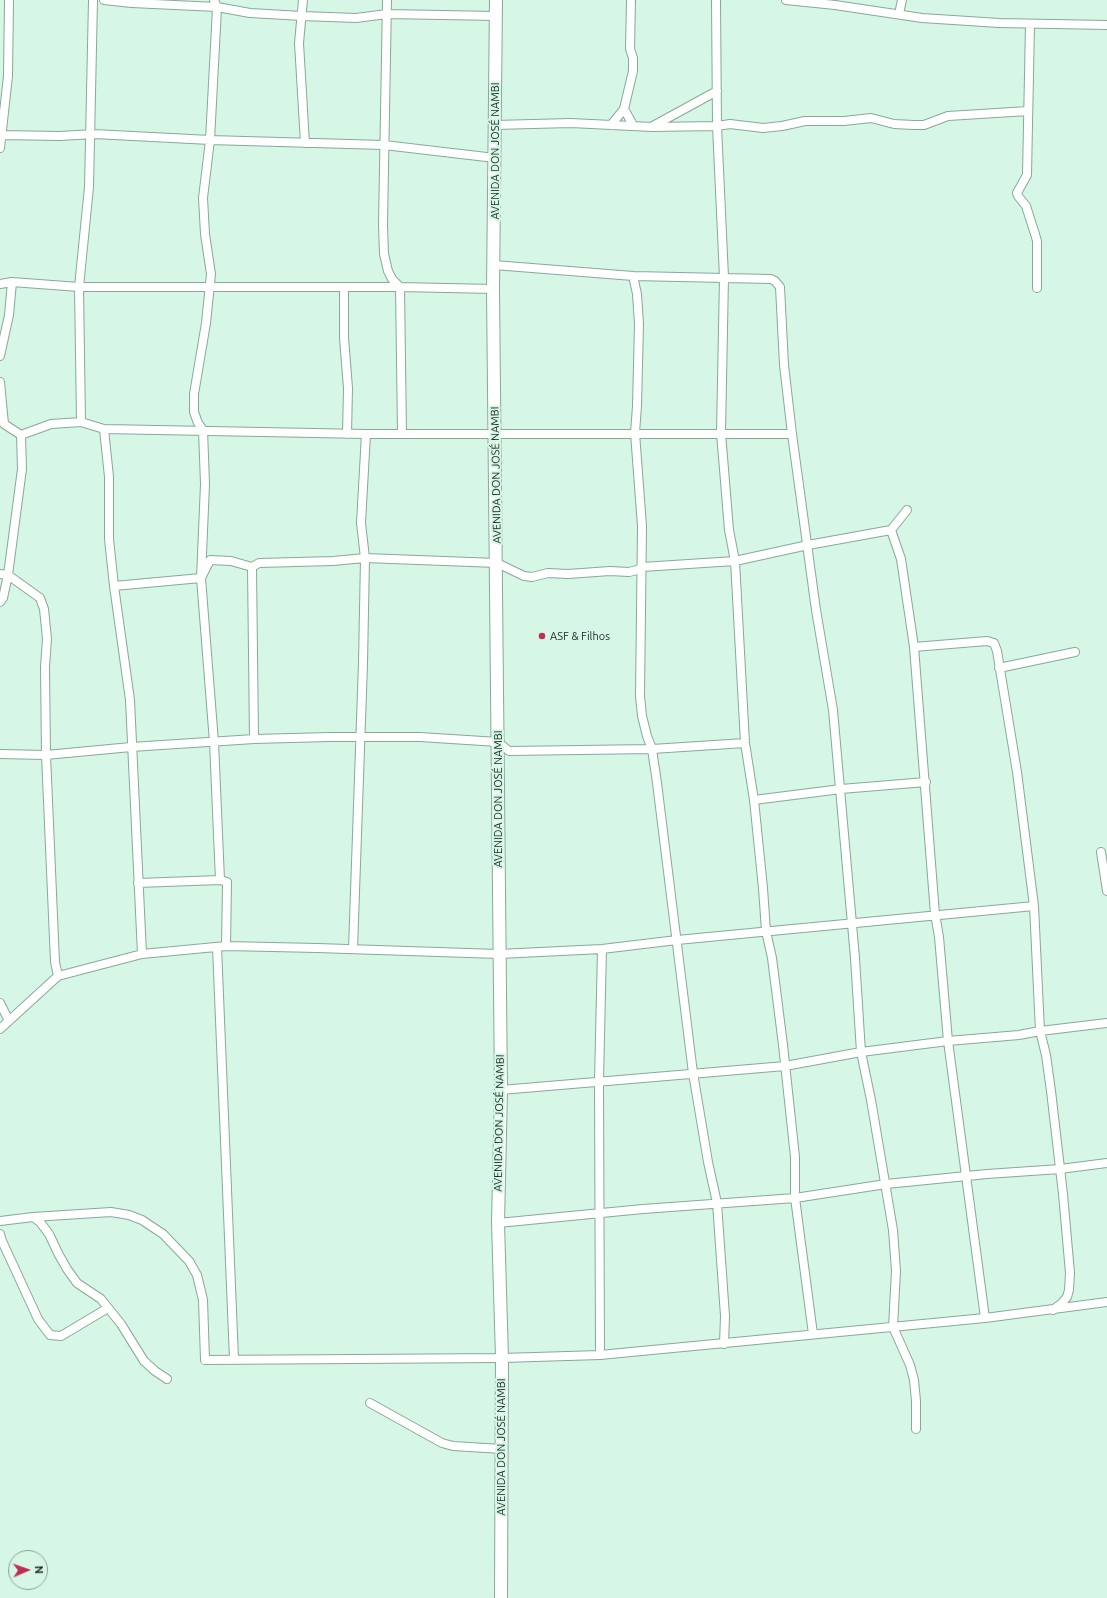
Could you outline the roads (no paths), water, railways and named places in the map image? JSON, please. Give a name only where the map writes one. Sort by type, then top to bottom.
[{"type":"street","points":[[0,148],[3,97],[8,76],[9,0]]},
{"type":"street","points":[[82,422],[79,286],[89,187],[93,0]]},
{"type":"street","points":[[104,0],[132,3],[215,3],[250,12],[302,16],[356,18],[387,14],[496,16]]},
{"type":"street","points":[[303,0],[299,43],[305,143]]},
{"type":"street","points":[[387,0],[384,145],[384,254],[392,280],[400,287],[402,434]]},
{"type":"street","name":"AVENIDA DON JOSÉ NAMBI","points":[[496,0],[493,289],[497,563],[501,1090],[498,1223],[502,1358],[501,1598]]},
{"type":"street","points":[[610,125],[624,109],[633,71],[633,58],[630,49],[631,0]]},
{"type":"street","points":[[716,0],[717,126],[724,277],[721,434],[729,530],[735,561],[746,743],[754,800],[766,931],[772,958],[776,988],[795,1157],[795,1198],[813,1334]]},
{"type":"street","points":[[786,0],[922,18],[1030,24],[1107,25]]},
{"type":"street","points":[[900,14],[902,0]]},
{"type":"street","points":[[215,3],[210,140],[203,198],[205,234],[211,274],[206,323],[194,394],[194,412],[203,430],[205,484],[201,578],[214,742],[220,880]]},
{"type":"street","points":[[1030,24],[1027,175],[1017,193],[1026,206],[1036,234],[1037,288]]},
{"type":"street","points":[[652,127],[717,91]]},
{"type":"street","points":[[624,109],[633,125]]},
{"type":"street","points":[[495,125],[633,125],[652,127],[717,126],[730,124],[763,128],[805,121],[844,121],[871,118],[894,124],[924,125],[948,116],[1028,111]]},
{"type":"street","points":[[1,135],[60,136],[91,134],[210,140],[384,145],[495,158]]},
{"type":"street","points":[[494,265],[633,276],[771,279],[780,287],[784,365],[792,434],[816,610],[833,710],[841,789],[861,1052],[871,1100],[893,1230],[896,1271],[893,1327],[910,1365],[914,1380],[916,1430]]},
{"type":"street","points":[[211,274],[224,288]]},
{"type":"street","points":[[633,276],[637,294],[639,324],[635,433],[642,526],[640,696],[642,716],[652,749],[693,1073],[708,1162],[717,1203],[725,1316],[724,1344]]},
{"type":"street","points":[[0,356],[9,315],[12,282]]},
{"type":"street","points":[[0,284],[12,282],[79,286],[224,288],[400,287],[493,289]]},
{"type":"street","points":[[344,288],[344,338],[348,388],[347,434]]},
{"type":"street","points":[[0,382],[4,424],[20,435]]},
{"type":"street","points":[[20,435],[51,424],[82,422],[104,429],[347,434],[792,434]]},
{"type":"street","points":[[104,429],[109,477],[109,539],[130,700],[131,747],[142,954]]},
{"type":"street","points":[[353,949],[361,737],[365,558],[361,523],[366,434]]},
{"type":"street","points":[[0,602],[3,598],[4,574],[22,469],[20,435]]},
{"type":"street","points":[[201,578],[210,560],[231,561],[252,567],[259,563],[333,561],[365,558],[497,563],[524,576],[532,577],[548,573],[568,574],[629,572],[642,567],[735,561],[808,545],[891,530],[908,510]]},
{"type":"street","points":[[891,530],[901,559],[914,647],[926,782],[935,914],[939,937],[948,1041],[985,1318]]},
{"type":"street","points":[[252,567],[254,739]]},
{"type":"street","points":[[4,574],[40,598],[44,609],[47,639],[45,667],[46,755],[55,962],[58,976]]},
{"type":"street","points":[[114,586],[201,578]]},
{"type":"street","points":[[914,647],[987,641],[994,643],[1017,772],[1034,906],[1040,1031],[1046,1056],[1060,1169],[1070,1284],[1067,1297],[1053,1310]]},
{"type":"street","points":[[999,668],[1075,652]]},
{"type":"street","points":[[0,754],[46,755],[131,747],[254,739],[361,737],[420,737],[498,742],[509,751],[652,749],[746,743]]},
{"type":"street","points":[[754,800],[841,789],[926,782]]},
{"type":"street","points":[[1101,852],[1107,892]]},
{"type":"street","points":[[138,883],[220,880],[227,882],[226,946]]},
{"type":"street","points":[[0,1029],[58,976],[142,954],[226,946],[500,954],[602,949],[766,931],[852,924],[935,914],[1034,906]]},
{"type":"street","points":[[217,947],[234,1359]]},
{"type":"street","points":[[600,1356],[599,1081],[602,949]]},
{"type":"street","points":[[0,1003],[9,1021]]},
{"type":"street","points":[[501,1090],[785,1066],[861,1052],[948,1041],[1019,1035],[1107,1023]]},
{"type":"street","points":[[498,1223],[717,1203],[795,1198],[886,1184],[1042,1169],[1060,1169],[1107,1163]]},
{"type":"street","points":[[0,1221],[34,1217],[111,1212],[129,1215],[142,1220],[163,1234],[189,1260],[197,1275],[203,1300],[205,1360],[600,1356],[985,1318],[1107,1302]]},
{"type":"street","points":[[34,1217],[49,1234],[59,1255],[77,1282],[101,1299],[121,1324],[144,1361],[155,1371],[168,1379]]},
{"type":"street","points":[[0,1234],[38,1319],[50,1335],[61,1336],[108,1308]]},
{"type":"street","points":[[370,1403],[442,1443],[454,1446],[502,1449]]},
{"type":"place","name":"ASF & Filhos","points":[[542,636]]}]
